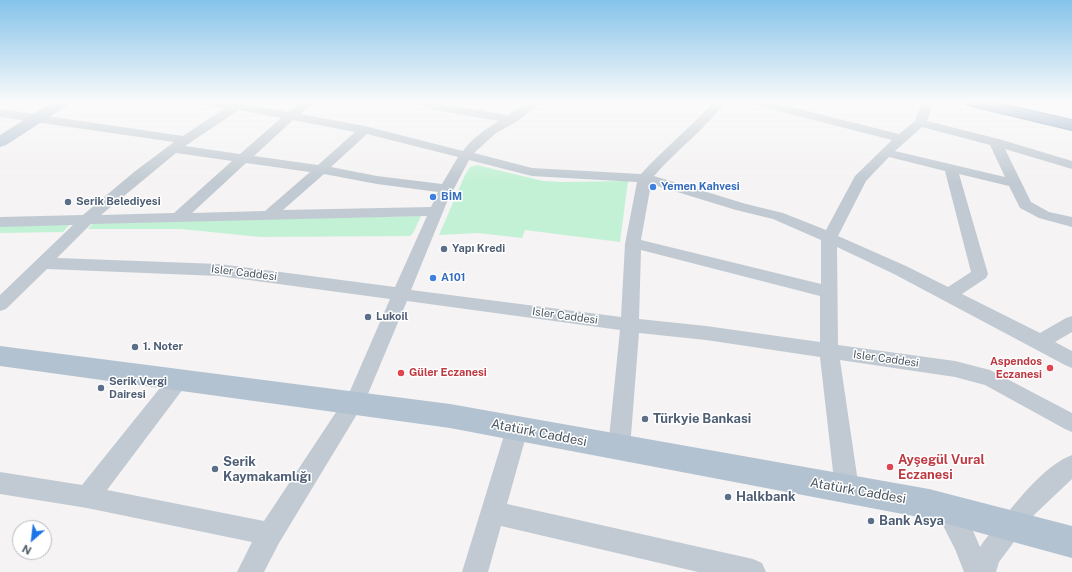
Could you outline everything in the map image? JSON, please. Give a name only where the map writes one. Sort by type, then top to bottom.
[{"type":"main road","points":[[0,142],[24,129]]},
{"type":"main road","name":"Atatürk Caddesi","points":[[0,356],[422,412],[946,508],[1072,542]]},
{"type":"street","points":[[108,129],[187,140]]},
{"type":"street","points":[[0,305],[125,186],[203,129]]},
{"type":"street","points":[[178,218],[276,129]]},
{"type":"street","points":[[358,129],[532,172],[646,178],[741,207],[778,216],[900,270],[1072,360]]},
{"type":"street","points":[[250,572],[270,534],[354,402],[400,293],[447,189],[472,147],[494,129]]},
{"type":"street","points":[[619,448],[630,325],[633,244],[646,178],[662,158],[696,129]]},
{"type":"street","points":[[864,129],[901,138]]},
{"type":"street","points":[[847,489],[829,351],[829,238],[860,179],[901,138],[913,129]]},
{"type":"street","points":[[942,129],[995,142],[1072,165]]},
{"type":"street","points":[[269,215],[365,130]]},
{"type":"street","points":[[995,142],[1025,205],[1044,215],[1072,222]]},
{"type":"street","points":[[175,149],[320,169],[377,180],[447,189]]},
{"type":"street","points":[[887,153],[1014,183]]},
{"type":"street","points":[[949,295],[980,274],[951,169]]},
{"type":"street","points":[[0,222],[436,211]]},
{"type":"street","points":[[633,244],[652,247],[829,292]]},
{"type":"street","name":"Isler Caddesi","points":[[44,263],[219,270],[400,293],[630,325],[706,333],[955,369],[990,378],[1072,423]]},
{"type":"street","points":[[1040,342],[1072,323]]},
{"type":"street","points":[[87,497],[179,379]]},
{"type":"street","points":[[475,572],[518,429]]},
{"type":"street","points":[[983,572],[989,555],[1031,502],[1046,486],[1072,464]]},
{"type":"street","points":[[0,483],[87,497],[270,534]]},
{"type":"street","points":[[946,508],[965,542],[977,572]]},
{"type":"street","points":[[492,512],[752,572]]},
{"type":"green space","points":[[477,165],[543,181],[628,181],[620,242],[525,230],[522,238],[478,233],[439,235],[465,175],[470,167]]},
{"type":"green space","points":[[421,216],[410,236],[260,237],[181,229],[88,229],[94,222]]},
{"type":"green space","points":[[70,224],[63,232],[0,233],[0,226]]},
{"type":"place","name":"Yemen Kahvesi","points":[[653,187]]},
{"type":"place","name":"BİM","points":[[433,197]]},
{"type":"place","name":"Serik Belediyesi","points":[[68,202]]},
{"type":"place","name":"Yapı Kredi","points":[[444,249]]},
{"type":"place","name":"A101","points":[[433,278]]},
{"type":"place","name":"Lukoil","points":[[368,317]]},
{"type":"place","name":"1. Noter","points":[[135,347]]},
{"type":"place","name":"Aspendos Eczanesi","points":[[1050,368]]},
{"type":"place","name":"Güler Eczanesi","points":[[401,373]]},
{"type":"place","name":"Serik Vergi Dairesi","points":[[101,388]]},
{"type":"place","name":"Türkyie Bankasi","points":[[645,419]]},
{"type":"place","name":"Ayşegül Vural Eczanesi","points":[[890,467]]},
{"type":"place","name":"Serik Kaymakamlığı","points":[[215,469]]},
{"type":"place","name":"Halkbank","points":[[728,497]]},
{"type":"place","name":"Bank Asya","points":[[871,521]]}]
